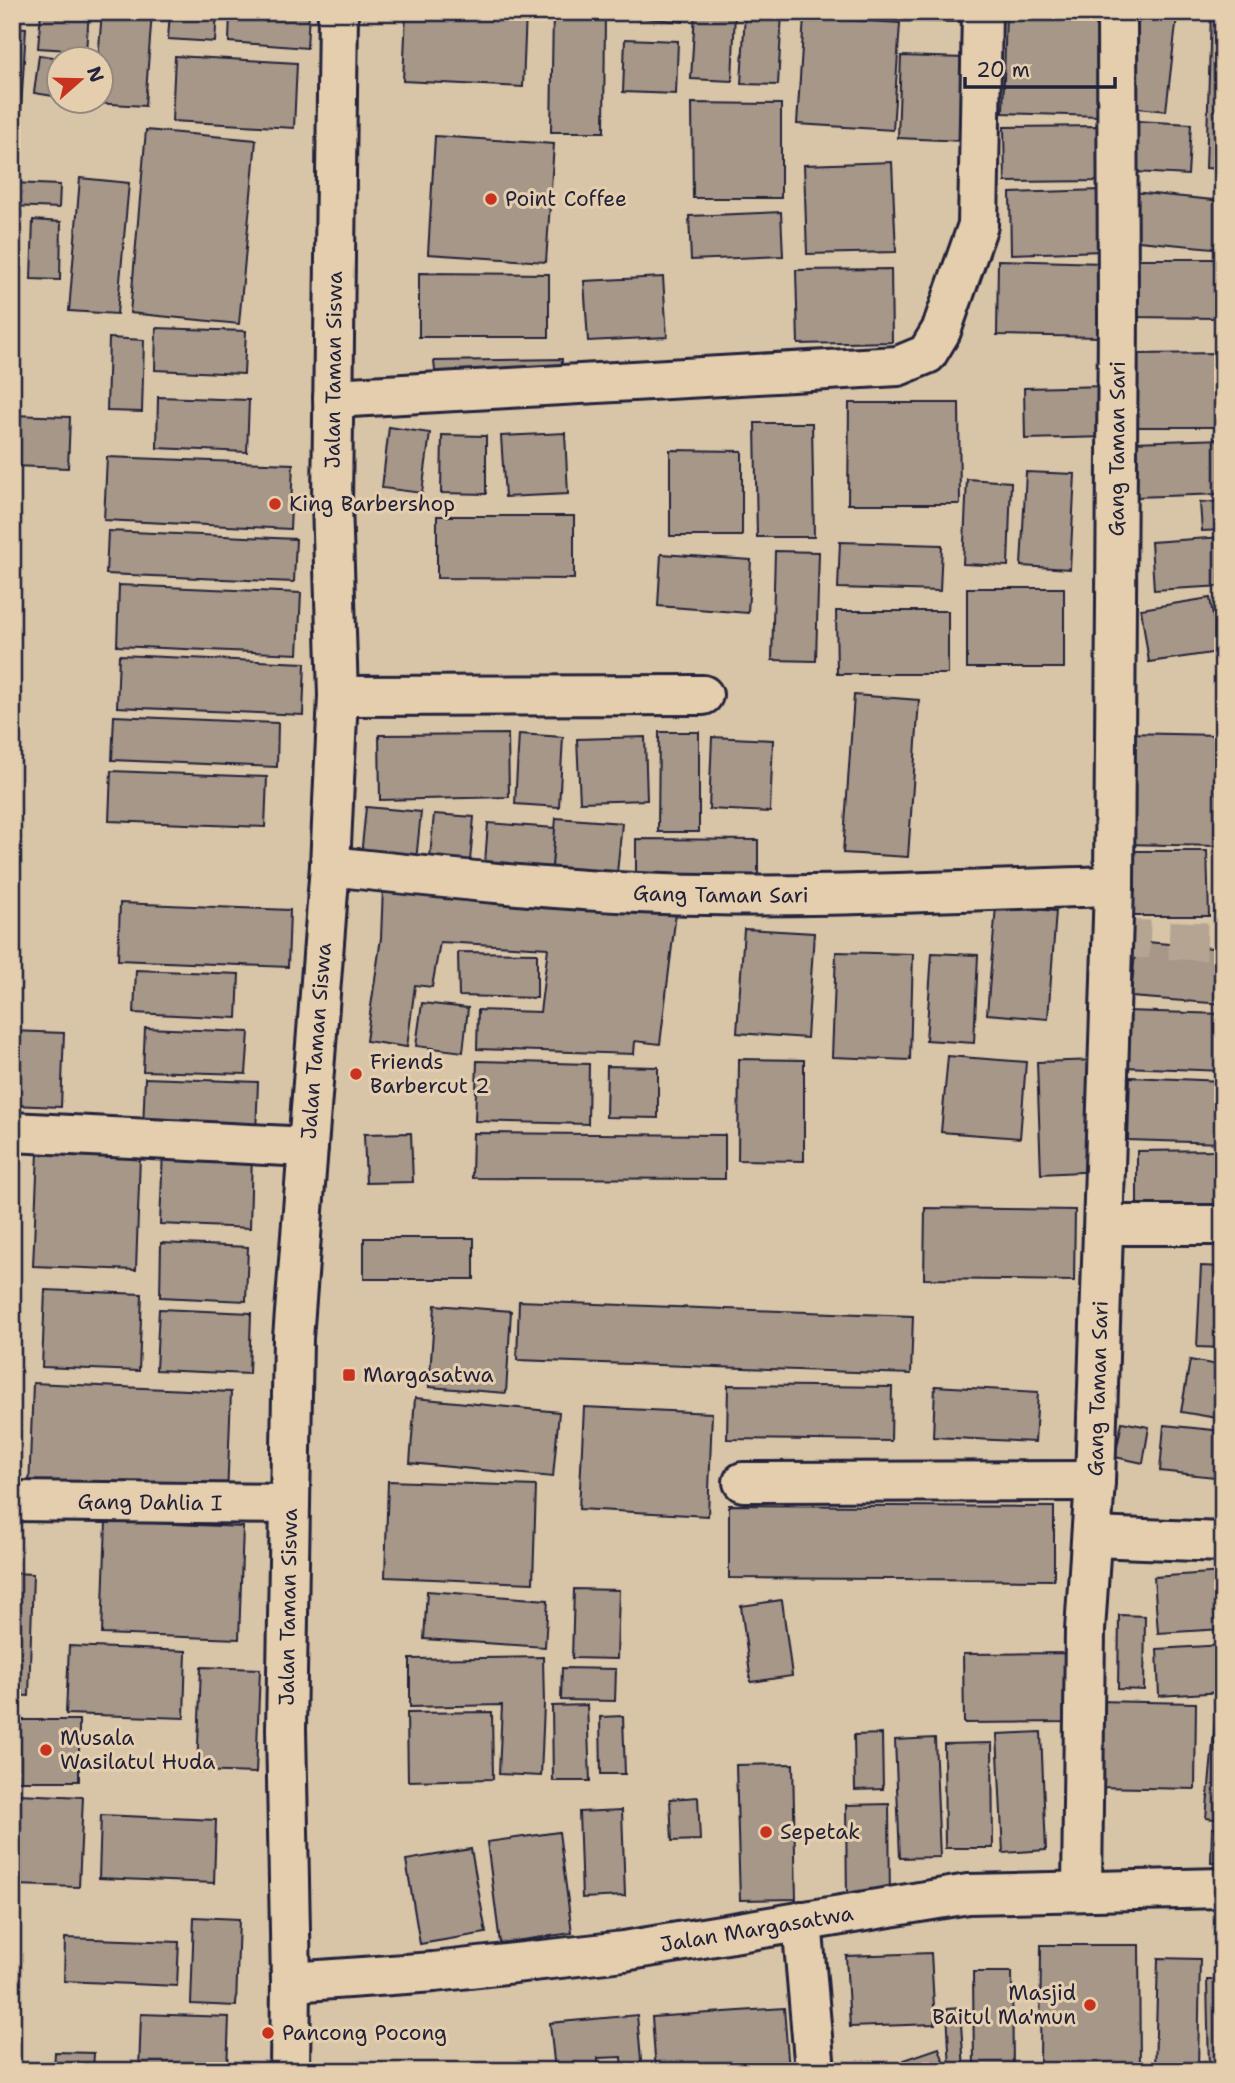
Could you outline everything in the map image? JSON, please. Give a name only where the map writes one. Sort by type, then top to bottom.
[{"type":"street","name":"Jalan Taman Siswa","points":[[290,2071],[286,1729],[293,1338],[330,866],[338,696],[332,502],[338,12]]},
{"type":"street","points":[[333,398],[898,366],[928,354],[941,331],[978,225],[982,12]]},
{"type":"street","name":"Gang Taman Sari","points":[[1082,1890],[1085,1630],[1092,1537],[1114,886],[1117,12]]},
{"type":"street","points":[[338,696],[703,695]]},
{"type":"street","name":"Gang Taman Sari","points":[[330,866],[491,883],[662,894],[753,895],[1114,886]]},
{"type":"street","points":[[12,1132],[308,1147]]},
{"type":"street","points":[[1104,1225],[1223,1225]]},
{"type":"street","points":[[743,1482],[1094,1481]]},
{"type":"street","name":"Gang Dahlia I","points":[[12,1501],[290,1504]]},
{"type":"street","points":[[1092,1537],[1223,1542]]},
{"type":"street","name":"Jalan Margasatwa","points":[[291,1982],[434,1972],[624,1951],[968,1894],[1223,1888]]},
{"type":"street","points":[[802,1921],[815,2071]]},
{"type":"building","points":[[41,12],[89,12],[86,46],[38,48]]},
{"type":"building","points":[[102,12],[152,12],[145,106],[116,104],[116,46],[99,46]]},
{"type":"building","points":[[170,12],[217,12],[215,42],[168,39]]},
{"type":"building","points":[[230,12],[309,12],[307,48],[229,42]]},
{"type":"building","points":[[406,12],[526,12],[523,87],[403,81]]},
{"type":"building","points":[[553,12],[605,12],[604,132],[551,132]]},
{"type":"building","points":[[626,12],[684,12],[683,22],[625,16]]},
{"type":"building","points":[[695,12],[735,12],[732,81],[691,79]]},
{"type":"building","points":[[745,12],[782,12],[778,85],[741,84]]},
{"type":"building","points":[[902,12],[966,12],[966,22],[902,21]]},
{"type":"building","points":[[1006,12],[1104,12],[1101,116],[1003,113]]},
{"type":"building","points":[[1129,12],[1177,16],[1166,111],[1119,106]]},
{"type":"building","points":[[1211,12],[1223,12],[1223,169],[1206,168]]},
{"type":"building","points":[[804,17],[900,23],[893,130],[797,124]]},
{"type":"building","points":[[12,27],[26,28],[17,175],[12,175]]},
{"type":"building","points":[[625,39],[678,41],[676,94],[623,92]]},
{"type":"building","points":[[39,55],[46,56],[46,95],[34,93]]},
{"type":"building","points":[[175,56],[297,63],[294,128],[172,121]]},
{"type":"building","points":[[901,56],[966,58],[963,141],[898,138]]},
{"type":"building","points":[[692,103],[781,104],[781,198],[693,198]]},
{"type":"building","points":[[1137,121],[1191,124],[1188,175],[1135,172]]},
{"type":"building","points":[[1101,126],[1102,181],[1005,182],[1004,127]]},
{"type":"building","points":[[146,130],[256,140],[239,324],[130,313]]},
{"type":"building","name":"Point Coffee","points":[[435,136],[554,144],[546,262],[428,254]]},
{"type":"building","points":[[892,162],[896,252],[807,254],[804,165]]},
{"type":"building","points":[[80,178],[129,183],[117,314],[69,311]]},
{"type":"building","points":[[12,183],[60,185],[59,208],[12,206]]},
{"type":"building","points":[[1101,190],[1103,251],[1011,254],[1010,193]]},
{"type":"building","points":[[1133,192],[1223,201],[1223,249],[1128,240]]},
{"type":"building","points":[[781,212],[783,256],[691,260],[689,216]]},
{"type":"building","points":[[12,213],[21,213],[16,288],[12,288]]},
{"type":"building","points":[[33,220],[61,222],[60,280],[31,279]]},
{"type":"building","points":[[1131,259],[1216,259],[1216,318],[1131,317]]},
{"type":"building","points":[[998,260],[1103,263],[1102,337],[997,335]]},
{"type":"building","points":[[891,269],[892,342],[798,344],[796,270]]},
{"type":"building","points":[[419,273],[549,274],[549,337],[419,337]]},
{"type":"building","points":[[663,277],[667,337],[588,341],[584,281]]},
{"type":"building","points":[[156,328],[246,331],[244,374],[155,370]]},
{"type":"building","points":[[109,338],[144,340],[142,412],[107,411]]},
{"type":"building","points":[[1223,353],[1223,427],[1132,427],[1132,354]]},
{"type":"building","points":[[562,359],[561,378],[436,381],[434,361]]},
{"type":"building","points":[[1107,386],[1108,437],[1025,439],[1024,388]]},
{"type":"building","points":[[158,397],[249,400],[247,452],[157,448]]},
{"type":"building","points":[[849,403],[959,403],[960,504],[848,504]]},
{"type":"building","points":[[12,415],[70,417],[68,468],[12,466]]},
{"type":"building","points":[[755,423],[812,423],[814,537],[757,537]]},
{"type":"building","points":[[389,427],[430,433],[422,493],[382,488]]},
{"type":"building","points":[[565,433],[568,494],[505,497],[501,436]]},
{"type":"building","points":[[442,435],[486,436],[486,494],[441,493]]},
{"type":"building","points":[[1223,439],[1223,494],[1135,497],[1133,442]]},
{"type":"building","points":[[670,450],[742,451],[742,536],[670,536]]},
{"type":"building","points":[[107,457],[293,464],[290,529],[104,520]]},
{"type":"building","points":[[1026,472],[1075,474],[1070,569],[1021,566]]},
{"type":"building","points":[[967,479],[1011,482],[1008,566],[963,564]]},
{"type":"building","points":[[1223,501],[1223,530],[1202,531],[1200,503]]},
{"type":"building","points":[[437,516],[574,516],[574,579],[437,578]]},
{"type":"building","points":[[108,531],[296,539],[294,582],[106,574]]},
{"type":"building","points":[[1223,537],[1223,586],[1154,590],[1151,542]]},
{"type":"building","points":[[840,542],[942,545],[940,591],[838,588]]},
{"type":"building","points":[[775,551],[819,552],[816,661],[772,660]]},
{"type":"building","points":[[661,554],[751,560],[748,613],[658,606]]},
{"type":"building","points":[[119,585],[301,593],[298,654],[117,646]]},
{"type":"building","points":[[967,588],[1064,588],[1064,668],[967,668]]},
{"type":"building","points":[[1210,598],[1219,652],[1149,662],[1141,609]]},
{"type":"building","points":[[836,611],[948,611],[948,674],[837,674]]},
{"type":"building","points":[[119,655],[305,663],[303,715],[117,707]]},
{"type":"building","points":[[854,695],[919,700],[908,857],[843,853]]},
{"type":"building","points":[[114,716],[278,723],[277,767],[112,760]]},
{"type":"building","points":[[659,732],[699,732],[699,832],[658,832]]},
{"type":"building","points":[[1124,733],[1220,735],[1218,846],[1122,844]]},
{"type":"building","points":[[508,734],[509,797],[380,800],[379,735]]},
{"type":"building","points":[[519,734],[563,737],[559,807],[515,804]]},
{"type":"building","points":[[645,737],[647,800],[580,802],[577,739]]},
{"type":"building","points":[[712,737],[773,740],[770,812],[709,809]]},
{"type":"building","points":[[111,771],[267,777],[265,827],[109,821]]},
{"type":"building","points":[[366,807],[421,812],[416,861],[361,856]]},
{"type":"building","points":[[434,814],[474,817],[469,872],[429,868]]},
{"type":"building","points":[[556,818],[622,823],[616,883],[551,877]]},
{"type":"building","points":[[488,823],[555,828],[551,881],[484,876]]},
{"type":"building","points":[[636,839],[758,840],[758,887],[636,887]]},
{"type":"building","points":[[1130,851],[1207,851],[1209,916],[1129,916]]},
{"type":"building","points":[[383,887],[676,913],[660,1044],[635,1041],[634,1054],[477,1049],[478,1010],[540,1012],[548,948],[440,942],[432,987],[415,985],[407,1047],[366,1041],[381,938]]},
{"type":"building","points":[[120,903],[290,910],[288,967],[118,960]]},
{"type":"building","points":[[996,906],[1056,911],[1048,1019],[987,1014]]},
{"type":"building","points":[[744,929],[814,933],[807,1038],[737,1033]]},
{"type":"building","points":[[1136,941],[1223,949],[1223,1004],[1131,997]]},
{"type":"building","points":[[458,952],[537,953],[537,998],[459,996]]},
{"type":"building","points":[[836,952],[913,954],[910,1060],[832,1057]]},
{"type":"building","points":[[932,953],[978,955],[974,1043],[926,1040]]},
{"type":"building","points":[[136,970],[239,974],[237,1018],[134,1013]]},
{"type":"building","points":[[422,1003],[468,1008],[463,1052],[416,1046]]},
{"type":"building","points":[[1126,1011],[1223,1014],[1223,1071],[1124,1067]]},
{"type":"building","points":[[145,1028],[249,1032],[246,1074],[143,1071]]},
{"type":"building","points":[[12,1031],[64,1033],[61,1107],[12,1105]]},
{"type":"building","points":[[948,1056],[1026,1062],[1020,1138],[941,1132]]},
{"type":"building","points":[[739,1059],[804,1060],[804,1161],[738,1160]]},
{"type":"building","points":[[1098,1060],[1101,1171],[1041,1174],[1037,1062]]},
{"type":"building","points":[[477,1061],[589,1064],[588,1124],[475,1121]]},
{"type":"building","points":[[607,1066],[658,1067],[658,1118],[606,1117]]},
{"type":"building","points":[[1130,1077],[1223,1081],[1223,1143],[1128,1140]]},
{"type":"building","points":[[145,1078],[258,1082],[256,1134],[143,1129]]},
{"type":"building","points":[[411,1133],[413,1182],[366,1183],[364,1134]]},
{"type":"building","points":[[473,1133],[725,1135],[725,1179],[472,1178]]},
{"type":"building","points":[[163,1150],[252,1153],[250,1228],[160,1224]]},
{"type":"building","points":[[1223,1150],[1223,1212],[1137,1213],[1137,1151]]},
{"type":"building","points":[[38,1152],[140,1156],[136,1270],[33,1266]]},
{"type":"building","points":[[925,1208],[1075,1210],[1074,1281],[924,1279]]},
{"type":"building","points":[[364,1238],[474,1238],[474,1279],[364,1279]]},
{"type":"building","points":[[161,1243],[248,1247],[246,1301],[160,1297]]},
{"type":"building","points":[[1201,1266],[1223,1267],[1223,1348],[1197,1347]]},
{"type":"building","points":[[45,1290],[142,1294],[139,1371],[42,1367]]},
{"type":"building","points":[[519,1301],[913,1316],[911,1374],[517,1360]]},
{"type":"building","points":[[435,1305],[511,1311],[506,1393],[429,1387]]},
{"type":"building","points":[[159,1309],[251,1313],[249,1374],[156,1370]]},
{"type":"building","points":[[1190,1360],[1223,1366],[1223,1419],[1181,1412]]},
{"type":"building","points":[[33,1383],[231,1392],[227,1498],[29,1490]]},
{"type":"building","points":[[728,1385],[892,1387],[891,1441],[727,1439]]},
{"type":"building","points":[[935,1386],[1038,1392],[1035,1442],[933,1437]]},
{"type":"building","points":[[415,1398],[559,1412],[553,1477],[410,1463]]},
{"type":"building","points":[[584,1407],[712,1413],[708,1516],[579,1509]]},
{"type":"building","points":[[1122,1422],[1149,1427],[1143,1463],[1115,1457]]},
{"type":"building","points":[[1164,1425],[1223,1431],[1223,1478],[1160,1471]]},
{"type":"building","points":[[388,1481],[536,1486],[533,1583],[385,1577]]},
{"type":"building","points":[[729,1505],[1054,1507],[1054,1580],[729,1578]]},
{"type":"building","points":[[106,1521],[243,1527],[239,1639],[102,1634]]},
{"type":"building","points":[[1223,1572],[1223,1629],[1158,1633],[1154,1577]]},
{"type":"building","points":[[12,1573],[33,1574],[29,1696],[12,1695]]},
{"type":"building","points":[[574,1589],[619,1590],[617,1659],[572,1658]]},
{"type":"building","points":[[427,1591],[548,1600],[545,1647],[424,1639]]},
{"type":"building","points":[[782,1600],[792,1676],[751,1682],[741,1606]]},
{"type":"building","points":[[1119,1615],[1145,1616],[1144,1690],[1118,1689]]},
{"type":"building","points":[[1223,1645],[1223,1692],[1159,1696],[1157,1649]]},
{"type":"building","points":[[69,1646],[186,1651],[184,1718],[66,1714]]},
{"type":"building","points":[[1078,1653],[1078,1722],[964,1723],[963,1654]]},
{"type":"building","points":[[543,1657],[541,1776],[499,1774],[502,1705],[410,1707],[410,1659]]},
{"type":"building","points":[[201,1667],[260,1669],[256,1773],[197,1771]]},
{"type":"building","points":[[562,1668],[616,1669],[615,1701],[561,1700]]},
{"type":"building","points":[[1217,1700],[1223,1700],[1223,1820],[1206,1818]]},
{"type":"building","points":[[1095,1701],[1196,1703],[1195,1789],[1095,1787]]},
{"type":"building","points":[[587,1705],[590,1781],[553,1781],[552,1706]]},
{"type":"building","points":[[492,1712],[493,1779],[408,1781],[407,1713]]},
{"type":"building","points":[[623,1716],[625,1774],[601,1774],[600,1717]]},
{"type":"building","name":"Musala Wasilatul Huda","points":[[12,1720],[79,1720],[79,1781],[12,1781]]},
{"type":"building","points":[[1041,1732],[1046,1850],[1003,1853],[997,1734]]},
{"type":"building","points":[[882,1734],[883,1789],[855,1790],[854,1735]]},
{"type":"building","points":[[935,1738],[940,1857],[900,1858],[895,1740]]},
{"type":"building","points":[[992,1743],[993,1848],[945,1848],[944,1744]]},
{"type":"building","name":"Sepetak","points":[[793,1764],[796,1899],[740,1900],[736,1765]]},
{"type":"building","points":[[18,1794],[83,1797],[79,1887],[15,1885]]},
{"type":"building","points":[[698,1797],[700,1840],[672,1841],[670,1799]]},
{"type":"building","points":[[889,1804],[890,1901],[847,1902],[846,1805]]},
{"type":"building","points":[[622,1810],[625,1896],[582,1898],[579,1812]]},
{"type":"building","points":[[101,1815],[216,1820],[214,1883],[99,1878]]},
{"type":"building","points":[[1212,1828],[1223,1828],[1223,1863],[1211,1862]]},
{"type":"building","points":[[559,1832],[572,1933],[500,1943],[487,1842]]},
{"type":"building","points":[[471,1849],[486,1933],[420,1944],[406,1860]]},
{"type":"building","points":[[194,1917],[239,1919],[236,2006],[191,2004]]},
{"type":"building","points":[[65,1938],[179,1942],[177,1986],[64,1981]]},
{"type":"building","name":"Masjid Baitul Ma'mun","points":[[1041,1945],[1139,1945],[1140,2067],[1040,2066]]},
{"type":"building","points":[[931,1953],[935,2024],[850,2027],[846,1956]]},
{"type":"building","points":[[1158,1958],[1200,1959],[1198,2071],[1155,2071]]},
{"type":"building","points":[[973,1972],[1012,1972],[1013,2069],[974,2069]]},
{"type":"building","points":[[1207,1980],[1223,1980],[1223,2071],[1209,2071]]},
{"type":"building","points":[[784,2008],[789,2071],[656,2071],[652,2017]]},
{"type":"building","points":[[960,2008],[964,2070],[950,2071],[947,2009]]},
{"type":"building","points":[[141,2014],[229,2017],[227,2071],[139,2071]]},
{"type":"building","points":[[637,2015],[642,2071],[623,2071],[622,2057],[598,2058],[598,2071],[555,2071],[550,2023]]},
{"type":"building","points":[[939,2048],[947,2071],[908,2071],[904,2060]]},
{"type":"building","points":[[55,2052],[94,2053],[93,2071],[54,2071]]},
{"type":"tunnel","points":[[1112,938],[1223,942]]},
{"type":"place","name":"Point Coffee","points":[[491,199]]},
{"type":"place","name":"King Barbershop","points":[[275,504]]},
{"type":"place","name":"Friends Barbercut 2","points":[[356,1074]]},
{"type":"place","name":"Margasatwa","points":[[349,1375]]},
{"type":"place","name":"Musala Wasilatul Huda","points":[[46,1750]]},
{"type":"place","name":"Sepetak","points":[[766,1832]]},
{"type":"place","name":"Masjid Baitul Ma'mun","points":[[1090,2005]]},
{"type":"place","name":"Pancong Pocong","points":[[268,2033]]}]
